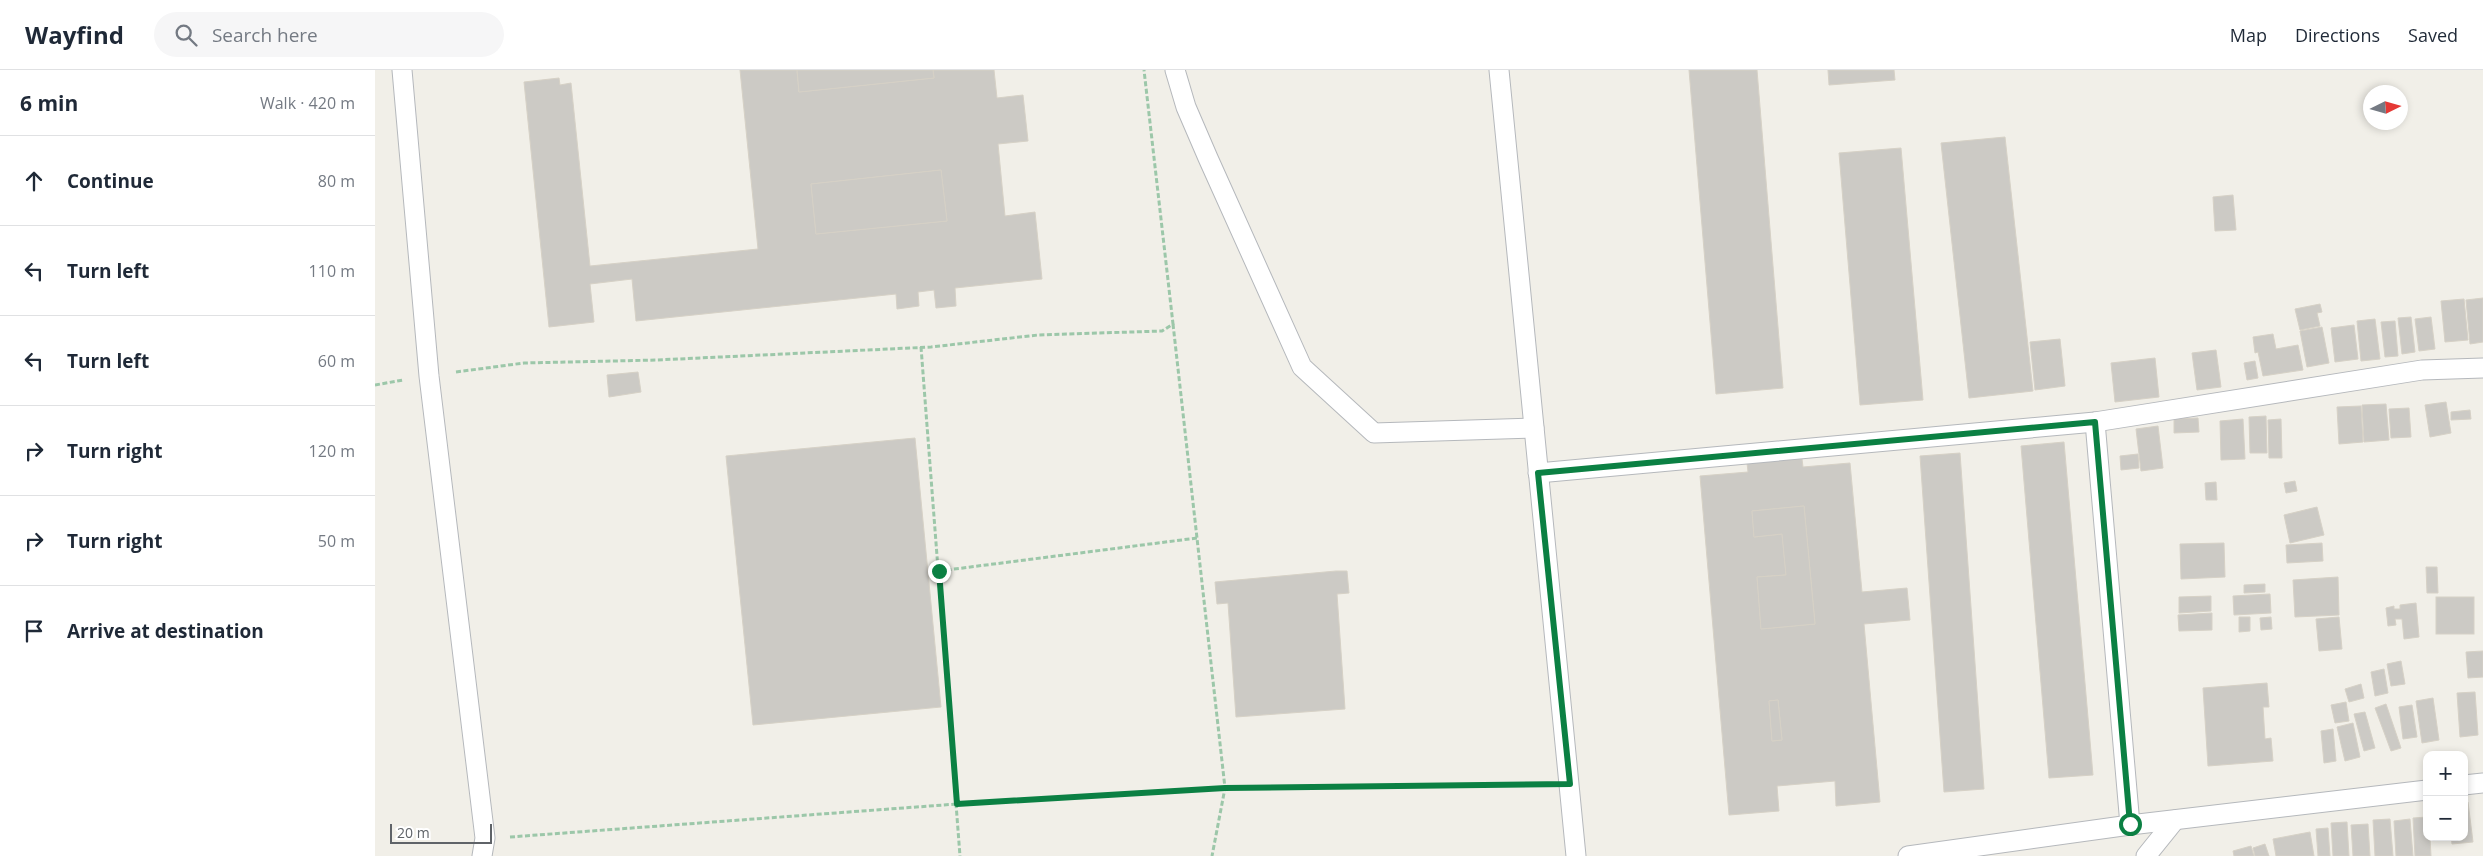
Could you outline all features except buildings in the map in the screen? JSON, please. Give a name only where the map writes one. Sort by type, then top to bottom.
[{"type":"lane","points":[[402,70],[429,376],[484,847]]},
{"type":"lane","points":[[1175,70],[1186,106],[1302,367],[1374,433],[1534,428]]},
{"type":"lane","points":[[1499,70],[1576,856]]},
{"type":"lane","points":[[1538,473],[2095,422],[2422,370],[2483,368]]},
{"type":"lane","points":[[2095,422],[2130,824]]},
{"type":"lane","points":[[2468,785],[2483,783]]},
{"type":"lane","points":[[1908,856],[2130,824],[2423,790]]},
{"type":"lane","points":[[2146,856],[2175,820]]},
{"type":"path","points":[[1144,70],[1225,788],[1212,856]]},
{"type":"path","points":[[429,376],[524,363],[657,360],[921,347],[1038,336],[1162,331],[1173,324]]},
{"type":"path","points":[[921,347],[960,856]]},
{"type":"path","points":[[939,571],[1197,538]]},
{"type":"path","points":[[484,847],[957,804],[1225,788],[1570,784]]},
{"type":"route","points":[[939,571],[957,804],[1225,788],[1570,784],[1538,473],[2095,422],[2130,824]]}]
